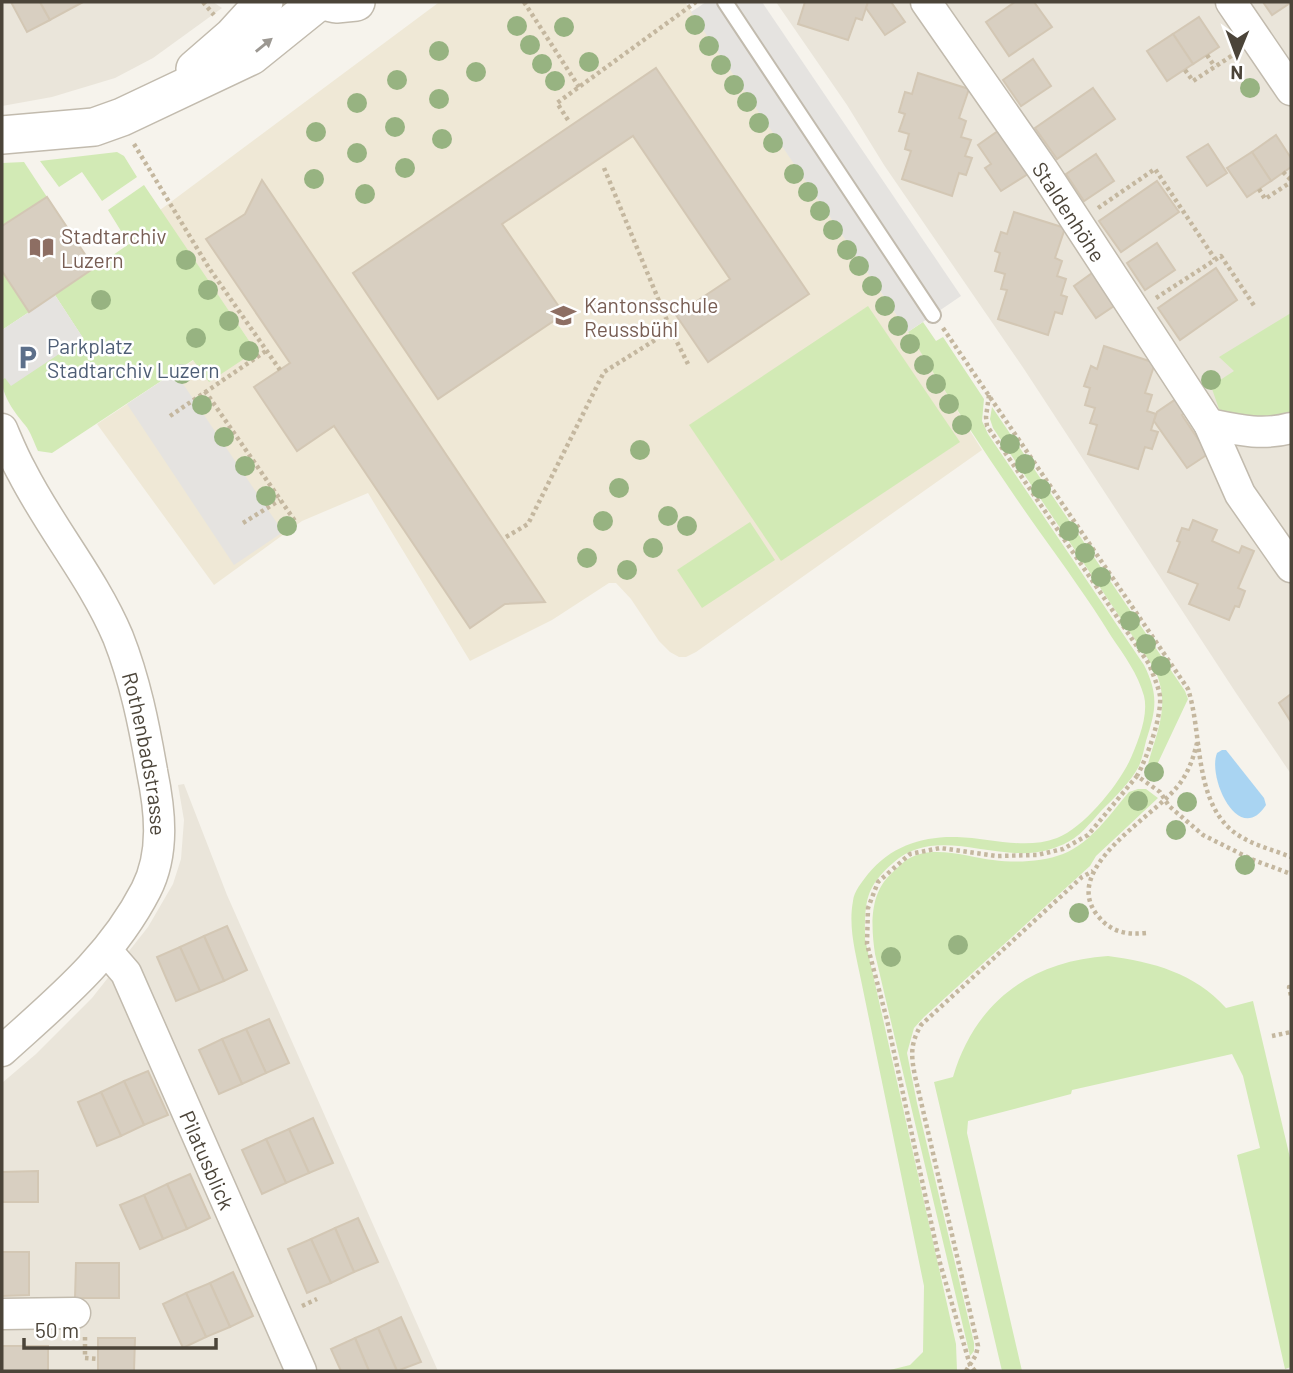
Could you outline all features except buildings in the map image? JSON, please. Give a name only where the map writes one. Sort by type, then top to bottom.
[{"type":"street","points":[[160,99],[233,36],[264,2]]},
{"type":"street","points":[[2,135],[94,127],[122,117],[251,56],[318,2]]},
{"type":"street","points":[[327,2],[356,2]]},
{"type":"street","name":"Staldenhöhe","points":[[926,2],[1077,222],[1209,424],[1240,494],[1291,567]]},
{"type":"street","points":[[1231,2],[1291,90]]},
{"type":"street","points":[[1209,424],[1248,433],[1275,432],[1291,428]]},
{"type":"street","name":"Rothenbadstrasse","points":[[2,429],[22,474],[88,578],[118,637],[141,710],[157,796],[159,850],[147,889],[107,951],[74,986],[2,1051]]},
{"type":"street","name":"Pilatusblick","points":[[107,951],[126,973],[302,1371]]},
{"type":"street","points":[[2,1314],[75,1313]]},
{"type":"lane","points":[[725,2],[933,315]]},
{"type":"path","points":[[203,2],[217,18]]},
{"type":"path","points":[[524,2],[579,87]]},
{"type":"path","points":[[569,120],[557,103],[696,2]]},
{"type":"path","points":[[1185,70],[1193,80],[1257,39]]},
{"type":"path","points":[[1207,55],[1214,67]]},
{"type":"path","points":[[122,117],[134,144],[209,268],[280,370]]},
{"type":"path","points":[[604,168],[671,330],[688,364]]},
{"type":"path","points":[[1077,222],[1155,169],[1215,259]]},
{"type":"path","points":[[1259,189],[1265,199],[1291,181],[1283,172]]},
{"type":"path","points":[[1135,312],[1221,256],[1255,307]]},
{"type":"path","points":[[933,315],[1181,675],[1196,712],[1205,787],[1215,810],[1228,828],[1291,857]]},
{"type":"path","points":[[506,537],[528,524],[604,372],[671,330]]},
{"type":"path","points":[[170,416],[267,351]]},
{"type":"path","points":[[205,391],[295,522]]},
{"type":"path","points":[[975,1371],[970,1365],[940,1263],[887,1020],[867,944],[868,908],[878,882],[910,854],[940,848],[997,856],[1037,855],[1063,849],[1088,835],[1137,776],[1144,763],[1160,707],[1157,682],[1149,664],[988,426],[986,417],[989,395]]},
{"type":"path","points":[[243,523],[280,500]]},
{"type":"path","points":[[1146,933],[1121,933],[1106,926],[1093,910],[1088,897],[1093,871],[1103,856],[1178,786],[1192,764],[1198,738]]},
{"type":"path","points":[[1137,776],[1160,792],[1168,806],[1203,835],[1251,859],[1291,874]]},
{"type":"path","points":[[967,1371],[976,1356],[978,1346],[910,1054],[913,1039],[920,1025],[1082,877],[1093,871]]},
{"type":"path","points":[[1291,987],[1291,996]]},
{"type":"path","points":[[1272,1036],[1291,1031]]},
{"type":"shaded area","points":[[2,2],[213,2],[222,8],[153,58],[115,78],[52,97],[2,106]]},
{"type":"shaded area","name":"Kantonsschule Reussbühl","points":[[685,2],[908,332],[982,450],[686,657],[670,652],[659,641],[631,599],[616,583],[609,583],[552,620],[470,661],[368,493],[302,521],[214,585],[97,424],[194,360],[256,351],[160,210],[438,3]]},
{"type":"shaded area","points":[[706,2],[762,2],[961,296],[908,332],[691,12]]},
{"type":"shaded area","points":[[776,2],[1291,2],[1291,774],[1024,369]]},
{"type":"shaded area","name":"Parkplatz Stadtarchiv Luzern","points":[[55,295],[83,338],[11,386],[5,378],[2,380],[2,330]]},
{"type":"shaded area","points":[[175,372],[283,532],[234,565],[127,404]]},
{"type":"shaded area","points":[[184,784],[227,895],[438,1371],[2,1371],[2,1083],[36,1054],[92,998],[148,927],[173,884],[181,859],[184,820],[178,785]]},
{"type":"green space","points":[[117,152],[124,156],[137,177],[102,201],[82,172],[59,187],[40,161]]},
{"type":"green space","points":[[24,162],[47,197],[2,226],[2,163]]},
{"type":"green space","points":[[144,185],[256,351],[209,382],[193,360],[52,453],[38,451],[29,431],[13,410],[2,380],[5,377],[11,385],[83,338],[55,295],[129,244],[108,210]]},
{"type":"green space","points":[[2,271],[29,312],[2,330]]},
{"type":"green space","points":[[868,306],[960,442],[781,561],[689,425]]},
{"type":"green space","points":[[1291,313],[1291,417],[1254,426],[1219,409],[1211,386],[1234,371],[1219,357]]},
{"type":"green space","points":[[923,322],[936,341],[943,337],[984,399],[982,421],[988,434],[1144,665],[1152,685],[1154,703],[1139,766],[1116,796],[1074,838],[1060,846],[1031,853],[949,845],[929,846],[911,852],[893,863],[871,889],[866,906],[865,939],[956,1344],[957,1371],[886,1371],[910,1365],[923,1352],[924,1286],[855,951],[851,921],[855,894],[877,864],[897,850],[920,841],[957,837],[1033,843],[1067,833],[1098,806],[1123,772],[1139,738],[1145,712],[1144,696],[1126,658],[988,457],[908,332]]},
{"type":"green space","points":[[992,407],[1185,691],[1188,699],[1156,767],[1152,768],[1148,764],[1159,727],[1162,705],[1162,693],[1154,668],[993,428],[990,419]]},
{"type":"green space","points":[[750,522],[775,560],[702,608],[677,570]]},
{"type":"green space","points":[[1146,789],[1158,798],[1096,856],[1090,866],[914,1028],[907,1053],[974,1343],[974,1351],[970,1356],[875,954],[875,900],[885,881],[906,860],[928,852],[1020,862],[1063,854],[1082,843],[1129,792]]},
{"type":"green space","points":[[1108,956],[1172,971],[1201,986],[1226,1008],[1253,1001],[1291,1162],[1291,1367],[1285,1369],[1237,1155],[1260,1148],[1243,1076],[1232,1054],[1072,1090],[1071,1094],[968,1121],[967,1133],[1022,1371],[1002,1371],[934,1082],[953,1077],[963,1050],[976,1027],[991,1007],[1010,990],[1054,966]]},
{"type":"water","points":[[1226,750],[1264,798],[1266,805],[1256,816],[1246,818],[1236,814],[1221,792],[1215,764],[1217,753]]},
{"type":"place","name":"Stadtarchiv Luzern","points":[[41,247]]},
{"type":"place","name":"Kantonsschule Reussbühl","points":[[564,316]]},
{"type":"place","name":"Parkplatz Stadtarchiv Luzern","points":[[27,357]]}]
